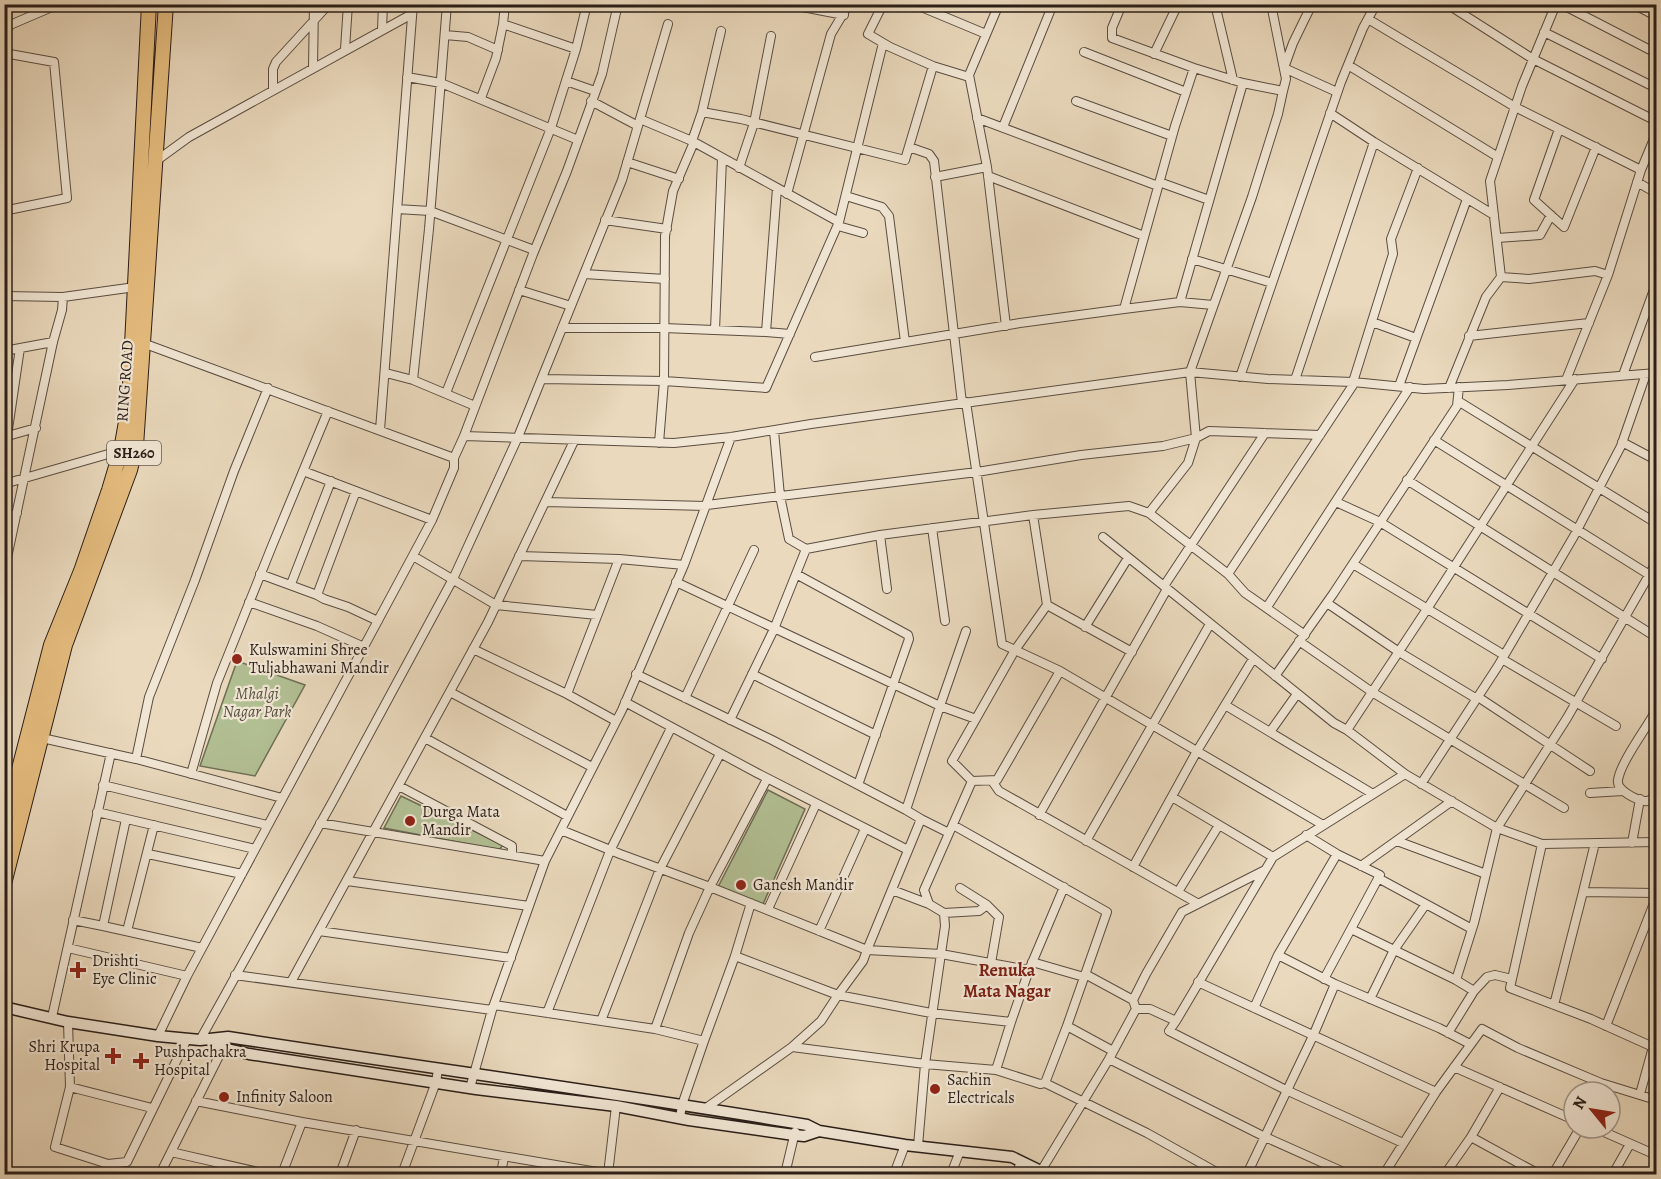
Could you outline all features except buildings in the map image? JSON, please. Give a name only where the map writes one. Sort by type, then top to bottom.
[{"type":"highway","name":"RING ROAD","points":[[4,884],[65,645],[130,470],[136,446],[138,342],[135,287],[149,4]]},
{"type":"highway","name":"RING ROAD","points":[[4,827],[51,645],[81,571],[121,450],[138,342],[156,161],[166,4]]},
{"type":"main road","points":[[4,1007],[68,1022],[158,1036],[205,1040],[228,1037],[706,1108],[807,1125],[819,1131],[905,1145],[1012,1157],[1044,1173]]},
{"type":"main road","points":[[205,1040],[223,1048],[285,1060],[470,1088],[616,1106],[795,1135],[804,1136],[819,1131]]},
{"type":"street","points":[[4,34],[10,25],[59,4]]},
{"type":"street","points":[[314,4],[314,67]]},
{"type":"street","points":[[273,90],[273,69],[276,62],[329,4]]},
{"type":"street","points":[[345,49],[348,4]]},
{"type":"street","points":[[382,30],[383,4]]},
{"type":"street","points":[[380,430],[413,4]]},
{"type":"street","points":[[413,380],[447,4]]},
{"type":"street","points":[[481,98],[498,50],[505,4]]},
{"type":"street","points":[[446,393],[551,128],[576,50],[587,4]]},
{"type":"street","points":[[158,1036],[267,825],[432,520],[454,468],[454,458],[476,406],[602,74],[618,4]]},
{"type":"street","points":[[787,194],[805,136],[831,34],[849,4]]},
{"type":"street","points":[[883,4],[868,34],[933,66],[969,77]]},
{"type":"street","points":[[914,4],[986,34]]},
{"type":"street","points":[[999,4],[969,77],[987,171],[1006,326]]},
{"type":"street","points":[[1003,127],[1053,4]]},
{"type":"street","points":[[1122,4],[1112,28],[1112,38],[1194,68],[1233,80],[1283,91]]},
{"type":"street","points":[[1154,54],[1178,4]]},
{"type":"street","points":[[1215,4],[1233,80]]},
{"type":"street","points":[[1149,513],[1188,463],[1196,438],[1190,372],[1278,114],[1287,80],[1271,4]]},
{"type":"street","points":[[1284,68],[1312,4]]},
{"type":"street","points":[[1240,376],[1337,92],[1376,4]]},
{"type":"street","points":[[1447,4],[1533,58],[1656,121]]},
{"type":"street","points":[[1449,388],[1486,297],[1500,277],[1490,181],[1533,58],[1554,8],[1542,4]]},
{"type":"street","points":[[1561,4],[1656,53]]},
{"type":"street","points":[[1633,4],[1656,16]]},
{"type":"street","points":[[792,5],[844,15]]},
{"type":"street","points":[[156,161],[189,137],[412,14]]},
{"type":"street","points":[[1368,20],[1515,107],[1641,170]]},
{"type":"street","points":[[502,24],[576,50]]},
{"type":"street","points":[[205,1040],[235,975],[453,579],[518,437],[627,162],[668,24]]},
{"type":"street","points":[[659,443],[664,381],[667,229],[673,191],[693,142],[702,112],[720,32]]},
{"type":"street","points":[[1544,32],[1656,88]]},
{"type":"street","points":[[445,35],[468,37],[498,50]]},
{"type":"street","points":[[739,168],[754,123],[771,36]]},
{"type":"street","points":[[542,379],[664,381],[766,388],[838,224],[883,43]]},
{"type":"street","points":[[1084,52],[1186,92]]},
{"type":"street","points":[[4,53],[54,62],[67,198],[7,210],[4,183]]},
{"type":"street","points":[[1348,65],[1498,158]]},
{"type":"street","points":[[702,112],[905,160],[933,66]]},
{"type":"street","points":[[1124,309],[1172,136],[1194,68]]},
{"type":"street","points":[[1284,68],[1337,92]]},
{"type":"street","points":[[407,77],[441,83],[578,140]]},
{"type":"street","points":[[566,81],[595,91]]},
{"type":"street","points":[[1180,302],[1243,82]]},
{"type":"street","points":[[591,101],[639,123],[693,142],[838,224],[863,233]]},
{"type":"street","points":[[1076,101],[1172,136]]},
{"type":"street","points":[[1330,113],[1494,215]]},
{"type":"street","points":[[977,118],[1209,200]]},
{"type":"street","points":[[1559,129],[1534,200],[1564,227],[1596,147]]},
{"type":"street","points":[[1566,380],[1608,275],[1641,170],[1656,135]]},
{"type":"street","points":[[1295,380],[1374,142]]},
{"type":"street","points":[[909,147],[931,156],[935,177],[964,402],[977,472],[1002,644],[1060,671],[1323,825]]},
{"type":"street","points":[[715,330],[722,159]]},
{"type":"street","points":[[627,162],[679,179]]},
{"type":"street","points":[[1228,574],[1354,382],[1393,254],[1391,239],[1418,168]]},
{"type":"street","points":[[935,177],[987,171],[1144,236]]},
{"type":"street","points":[[1637,182],[1656,193]]},
{"type":"street","points":[[765,332],[777,188]]},
{"type":"street","points":[[846,196],[882,207],[889,216],[904,342]]},
{"type":"street","points":[[1398,386],[1467,199]]},
{"type":"street","points":[[397,209],[430,210],[534,250]]},
{"type":"street","points":[[1497,237],[1540,235],[1551,215]]},
{"type":"street","points":[[605,220],[667,229]]},
{"type":"street","points":[[1192,260],[1272,284]]},
{"type":"street","points":[[1500,277],[1529,279],[1595,271],[1608,275]]},
{"type":"street","points":[[584,274],[665,279]]},
{"type":"street","points":[[1623,375],[1656,284]]},
{"type":"street","points":[[4,296],[63,297],[135,287]]},
{"type":"street","points":[[519,290],[571,306]]},
{"type":"street","points":[[4,572],[7,549],[25,478],[63,297]]},
{"type":"street","points":[[815,357],[1124,309],[1180,302],[1213,305]]},
{"type":"street","points":[[1372,322],[1416,338]]},
{"type":"street","points":[[1469,336],[1589,323]]},
{"type":"street","points":[[562,328],[664,328],[790,334]]},
{"type":"street","points":[[4,351],[54,342]]},
{"type":"street","points":[[138,342],[454,458]]},
{"type":"street","points":[[20,348],[6,437],[36,428]]},
{"type":"street","points":[[464,436],[674,443],[731,437],[964,402],[1190,372],[1449,388],[1656,373]]},
{"type":"street","points":[[386,373],[413,380],[476,406]]},
{"type":"street","points":[[1421,783],[1503,657],[1577,530],[1622,442],[1646,374]]},
{"type":"street","points":[[1347,730],[1575,379]]},
{"type":"street","points":[[1267,607],[1410,387]]},
{"type":"street","points":[[1275,676],[1327,603],[1457,406],[1459,387]]},
{"type":"street","points":[[136,759],[149,697],[195,580],[234,471],[268,388]]},
{"type":"street","points":[[1458,401],[1656,523]]},
{"type":"street","points":[[191,774],[217,683],[328,411]]},
{"type":"street","points":[[774,431],[780,496],[789,539],[806,549],[984,521],[1129,506],[1149,513],[1228,574],[1245,593],[1267,607],[1302,638],[1372,692],[1563,808]]},
{"type":"street","points":[[545,502],[706,505],[977,472],[1081,455],[1163,446],[1196,438],[1209,431],[1320,435]]},
{"type":"street","points":[[1039,815],[1166,588],[1265,433]]},
{"type":"street","points":[[470,1088],[493,1007],[545,861],[625,702],[684,565],[731,437]]},
{"type":"street","points":[[1434,440],[1653,577]]},
{"type":"street","points":[[291,982],[473,649],[574,441]]},
{"type":"street","points":[[1622,442],[1656,460]]},
{"type":"street","points":[[4,484],[136,446]]},
{"type":"street","points":[[303,471],[432,520]]},
{"type":"street","points":[[1407,480],[1656,637]]},
{"type":"street","points":[[291,584],[331,481]]},
{"type":"street","points":[[317,595],[356,491]]},
{"type":"street","points":[[1336,502],[1380,522],[1602,659]]},
{"type":"street","points":[[4,517],[17,513]]},
{"type":"street","points":[[1033,515],[1047,605],[1015,650],[952,761],[972,781],[997,780],[1060,671]]},
{"type":"street","points":[[932,528],[945,621]]},
{"type":"street","points":[[880,536],[887,588]]},
{"type":"street","points":[[1103,537],[1334,723],[1347,730],[1406,774],[1497,828],[1542,844],[1656,842]]},
{"type":"street","points":[[730,720],[774,629],[806,549]]},
{"type":"street","points":[[685,698],[754,550]]},
{"type":"street","points":[[413,556],[496,605],[597,615]]},
{"type":"street","points":[[519,556],[619,559],[684,565]]},
{"type":"street","points":[[1085,627],[1128,558]]},
{"type":"street","points":[[567,693],[619,559]]},
{"type":"street","points":[[1456,980],[1473,929],[1497,828],[1653,577],[1656,563]]},
{"type":"street","points":[[1353,564],[1576,704],[1616,726]]},
{"type":"street","points":[[260,574],[291,584],[378,621]]},
{"type":"street","points":[[796,574],[908,634],[909,639],[858,785]]},
{"type":"street","points":[[676,582],[940,706],[976,719]]},
{"type":"street","points":[[249,602],[317,626],[363,647]]},
{"type":"street","points":[[1327,603],[1399,652],[1477,698],[1590,771]]},
{"type":"street","points":[[1047,605],[1132,652]]},
{"type":"street","points":[[1086,841],[1210,624]]},
{"type":"street","points":[[906,810],[966,631]]},
{"type":"street","points":[[473,649],[567,693],[616,721]]},
{"type":"street","points":[[1133,867],[1197,750],[1253,659]]},
{"type":"street","points":[[636,674],[921,819],[951,829],[1064,887],[1107,912],[1045,1083]]},
{"type":"street","points":[[753,674],[876,735]]},
{"type":"street","points":[[450,692],[592,767]]},
{"type":"street","points":[[1270,732],[1297,694]]},
{"type":"street","points":[[625,702],[767,779],[908,850]]},
{"type":"street","points":[[1225,705],[1373,794]]},
{"type":"street","points":[[1656,710],[1618,780],[1619,788],[1640,799],[1650,800],[1656,794]]},
{"type":"street","points":[[547,1013],[610,850],[671,728]]},
{"type":"street","points":[[42,738],[136,759],[282,798]]},
{"type":"street","points":[[425,738],[567,816]]},
{"type":"street","points":[[52,1017],[111,753]]},
{"type":"street","points":[[601,1021],[660,869],[720,754]]},
{"type":"street","points":[[1403,1143],[1286,1090],[1169,1031],[1273,857],[1406,774]]},
{"type":"street","points":[[655,1029],[689,933],[710,887],[767,779]]},
{"type":"street","points":[[929,904],[924,890],[972,781]]},
{"type":"street","points":[[992,781],[999,791],[1039,815],[1197,903]]},
{"type":"street","points":[[103,785],[267,825]]},
{"type":"street","points":[[399,786],[512,846],[512,854]]},
{"type":"street","points":[[1590,793],[1623,791]]},
{"type":"street","points":[[1172,797],[1273,857]]},
{"type":"street","points":[[1632,843],[1640,799]]},
{"type":"street","points":[[1361,866],[1452,801]]},
{"type":"street","points":[[768,909],[816,804]]},
{"type":"street","points":[[97,812],[255,849]]},
{"type":"street","points":[[104,926],[126,819]]},
{"type":"street","points":[[706,1108],[792,1047],[821,1021],[862,961],[921,819]]},
{"type":"street","points":[[320,822],[545,861]]},
{"type":"street","points":[[127,931],[154,825]]},
{"type":"street","points":[[1178,892],[1219,825]]},
{"type":"street","points":[[819,931],[865,829]]},
{"type":"street","points":[[561,830],[768,909],[867,950],[941,954],[1085,976],[1133,1000]]},
{"type":"street","points":[[1306,835],[1336,854],[1380,875],[1324,979]]},
{"type":"street","points":[[1397,841],[1486,874]]},
{"type":"street","points":[[1554,1005],[1595,843]]},
{"type":"street","points":[[1542,844],[1510,988],[1653,1047]]},
{"type":"street","points":[[148,854],[242,874]]},
{"type":"street","points":[[1254,1008],[1278,955],[1336,854]]},
{"type":"street","points":[[1044,1173],[1136,1009],[1133,1000],[1182,912],[1265,870]]},
{"type":"street","points":[[1378,878],[1473,929]]},
{"type":"street","points":[[347,881],[529,906]]},
{"type":"street","points":[[996,1070],[1030,966],[1064,887]]},
{"type":"street","points":[[960,888],[987,905],[999,917],[991,963]]},
{"type":"street","points":[[892,890],[929,904],[944,913],[980,911],[987,905]]},
{"type":"street","points":[[1583,892],[1656,893]]},
{"type":"street","points":[[1606,1026],[1656,898]]},
{"type":"street","points":[[680,1118],[682,1105],[752,903]]},
{"type":"street","points":[[1370,999],[1394,950],[1426,903]]},
{"type":"street","points":[[918,1146],[931,1013],[945,926],[944,913]]},
{"type":"street","points":[[73,920],[202,948]]},
{"type":"street","points":[[1351,929],[1474,991]]},
{"type":"street","points":[[319,931],[512,958]]},
{"type":"street","points":[[68,948],[187,976]]},
{"type":"street","points":[[1278,955],[1324,979],[1470,1044]]},
{"type":"street","points":[[735,956],[838,995],[931,1013],[1011,1022]]},
{"type":"street","points":[[235,975],[547,1013],[655,1029],[704,1041]]},
{"type":"street","points":[[1448,1033],[1474,991],[1491,976],[1512,979]]},
{"type":"street","points":[[1198,982],[1436,1092]]},
{"type":"street","points":[[1247,1174],[1313,1036],[1335,984]]},
{"type":"street","points":[[1136,1009],[1150,1009],[1176,1021]]},
{"type":"street","points":[[68,1022],[70,1087],[55,1147],[108,1164],[127,1162],[187,1039]]},
{"type":"street","points":[[1066,1026],[1111,1055],[1265,1137],[1348,1174]]},
{"type":"street","points":[[1384,1174],[1436,1092],[1482,1029],[1587,1080]]},
{"type":"street","points":[[1640,1094],[1656,1036]]},
{"type":"street","points":[[160,1174],[228,1037]]},
{"type":"street","points":[[792,1047],[925,1064],[996,1070],[1040,1084],[1045,1083],[1147,1133],[1220,1174]]},
{"type":"street","points":[[1454,1067],[1562,1114]]},
{"type":"street","points":[[402,1174],[436,1082],[438,1070]]},
{"type":"street","points":[[70,1087],[152,1108]]},
{"type":"street","points":[[1445,1174],[1471,1137],[1500,1088]]},
{"type":"street","points":[[1622,1091],[1656,1100]]},
{"type":"street","points":[[196,1101],[504,1157],[554,1170],[608,1174],[616,1106]]},
{"type":"street","points":[[282,1174],[302,1122]]},
{"type":"street","points":[[785,1174],[797,1124]]},
{"type":"street","points":[[340,1174],[356,1130]]},
{"type":"street","points":[[1471,1137],[1539,1174]]},
{"type":"street","points":[[1622,1139],[1656,1155]]},
{"type":"street","points":[[1553,1174],[1573,1140]]},
{"type":"street","points":[[1613,1174],[1630,1144]]},
{"type":"street","points":[[894,1174],[905,1145]]},
{"type":"street","points":[[951,1174],[960,1151]]},
{"type":"street","points":[[171,1152],[267,1174]]},
{"type":"street","points":[[501,1174],[504,1157]]},
{"type":"street","points":[[1016,1174],[1021,1162]]},
{"type":"street","points":[[103,1174],[108,1164]]},
{"type":"street","points":[[224,1174],[228,1165]]},
{"type":"street","points":[[1519,1174],[1524,1166]]},
{"type":"green space","name":"Mhalgi Nagar Park","points":[[237,661],[305,685],[255,776],[200,766]]},
{"type":"green space","points":[[768,790],[805,809],[763,904],[718,887]]},
{"type":"green space","points":[[401,796],[503,845],[499,850],[384,828]]},
{"type":"place","name":"Kulswamini Shree Tuljabhawani Mandir","points":[[237,659]]},
{"type":"place","name":"Durga Mata Mandir","points":[[410,821]]},
{"type":"place","name":"Ganesh Mandir","points":[[741,885]]},
{"type":"place","name":"Drishti Eye Clinic","points":[[78,970]]},
{"type":"place","name":"Shri Krupa Hospital","points":[[113,1056]]},
{"type":"place","name":"Pushpachakra Hospital","points":[[141,1061]]},
{"type":"place","name":"Sachin Electricals","points":[[935,1089]]},
{"type":"place","name":"Infinity Saloon","points":[[224,1097]]},
{"type":"district","name":"Renuka Mata Nagar","points":[[1007,980]]}]
